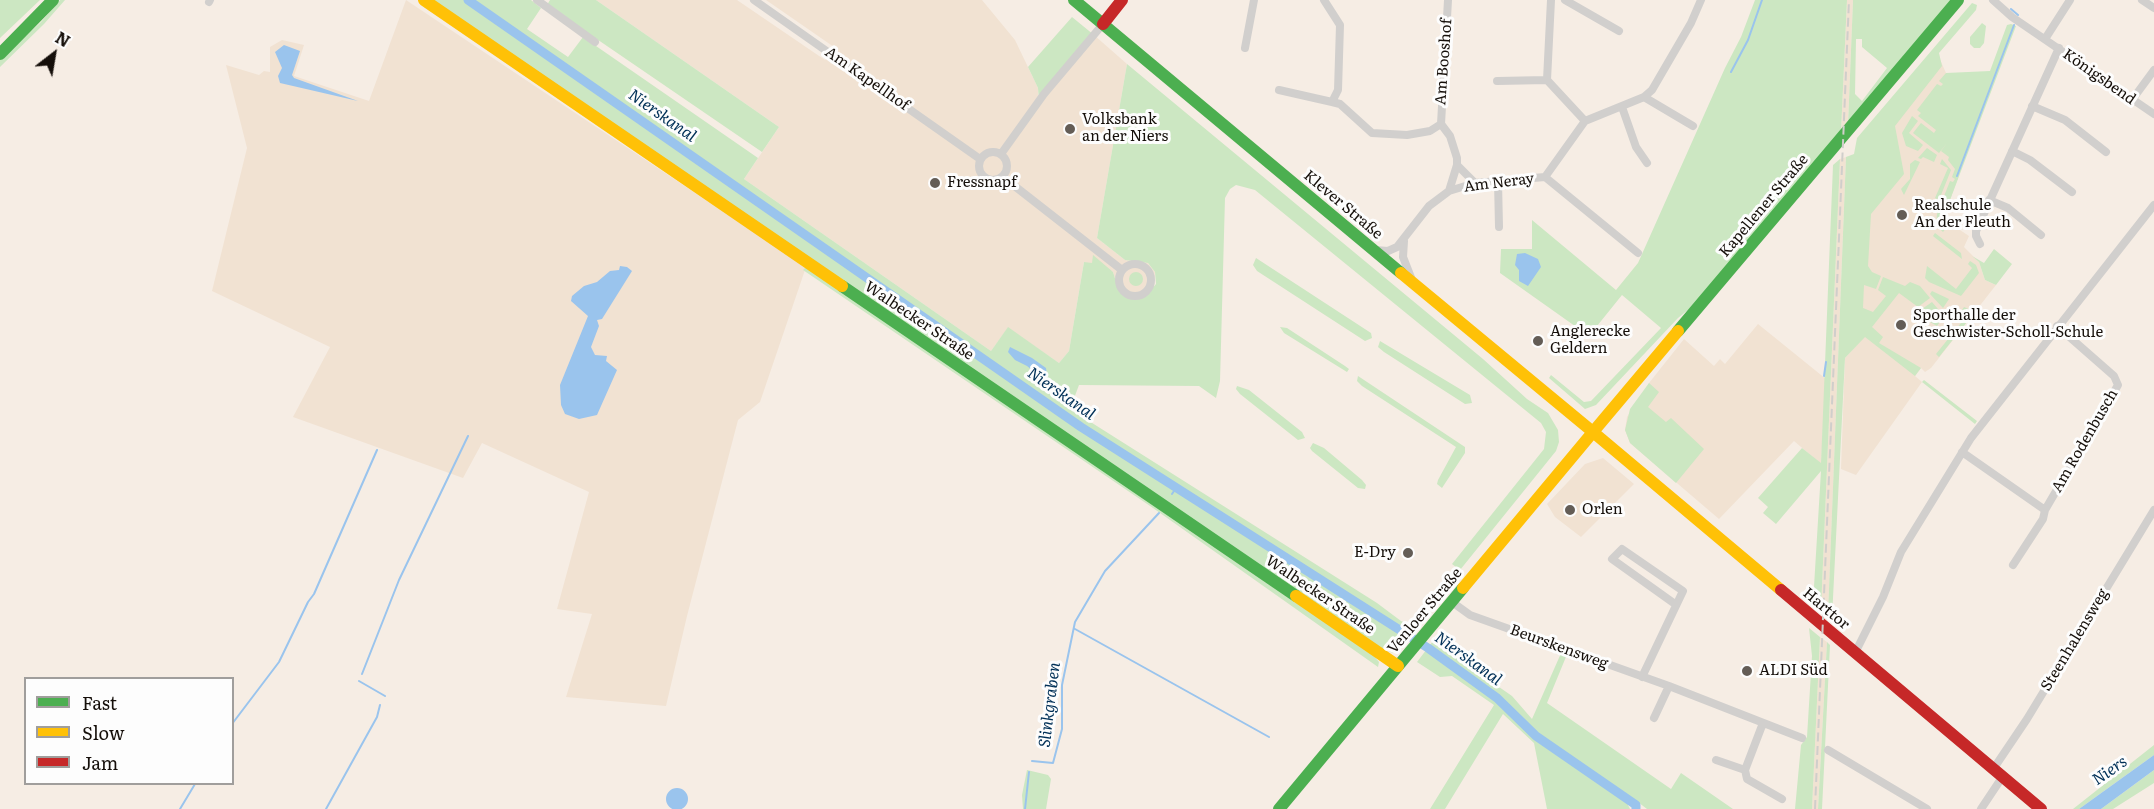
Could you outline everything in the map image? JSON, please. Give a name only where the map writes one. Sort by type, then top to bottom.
[{"type":"main road","points":[[0,54],[53,0]]},
{"type":"main road","name":"Walbecker Straße","points":[[424,0],[1398,666]]},
{"type":"main road","name":"Klever Straße","points":[[1074,0],[1593,432]]},
{"type":"main road","points":[[1103,24],[1122,0]]},
{"type":"main road","name":"Kapellener Straße","points":[[1593,432],[1958,0]]},
{"type":"main road","name":"Venloer Straße","points":[[1279,809],[1593,432]]},
{"type":"main road","name":"Harttor","points":[[1593,432],[2041,809]]},
{"type":"street","points":[[537,0],[595,42]]},
{"type":"street","name":"Am Kapellhof","points":[[754,0],[980,159],[979,169],[984,177],[993,181],[1003,177],[1122,270]]},
{"type":"street","points":[[1245,48],[1254,0]]},
{"type":"street","points":[[1324,0],[1340,25],[1338,90],[1332,102]]},
{"type":"street","name":"Am Booshof","points":[[1448,0],[1441,124],[1450,136],[1457,165]]},
{"type":"street","points":[[1551,0],[1548,80],[1585,121],[1644,97],[1657,83],[1701,0]]},
{"type":"street","points":[[1565,0],[1619,31]]},
{"type":"street","name":"Königsbend","points":[[1993,0],[2012,17],[2154,114]]},
{"type":"street","points":[[2045,39],[2070,0]]},
{"type":"street","points":[[2142,0],[2154,8]]},
{"type":"street","points":[[1001,154],[1044,94],[1103,24]]},
{"type":"street","points":[[1980,244],[1976,231],[2059,48]]},
{"type":"street","points":[[2132,99],[2154,70]]},
{"type":"street","points":[[1497,81],[1548,80]]},
{"type":"street","name":"Am Booshof","points":[[1280,90],[1341,104],[1372,133],[1407,135],[1430,131],[1441,124]]},
{"type":"street","points":[[1644,97],[1693,126]]},
{"type":"street","points":[[2032,106],[2065,120],[2106,152]]},
{"type":"street","points":[[1622,107],[1636,147],[1647,163]]},
{"type":"street","name":"Am Neray","points":[[1545,177],[1585,121]]},
{"type":"street","points":[[2012,151],[2030,160],[2072,192]]},
{"type":"street","points":[[980,159],[990,152],[1001,154]]},
{"type":"street","points":[[1001,154],[1008,168],[1003,177]]},
{"type":"street","points":[[1449,190],[1457,165],[1475,183]]},
{"type":"street","name":"Am Neray","points":[[1404,241],[1429,206],[1449,190],[1475,183],[1545,177],[1638,253]]},
{"type":"street","points":[[1498,180],[1499,227]]},
{"type":"street","points":[[1989,200],[2008,208],[2041,235]]},
{"type":"street","points":[[1855,653],[1901,552],[1962,452],[1990,411],[2154,205]]},
{"type":"street","points":[[1372,249],[1388,251],[1404,241]]},
{"type":"street","points":[[1404,241],[1403,257],[1413,283]]},
{"type":"street","name":"Am Rodenbusch","points":[[2013,565],[2043,519],[2045,510],[2118,385],[2114,376],[2057,326]]},
{"type":"street","name":"Am Rodenbusch","points":[[1962,452],[2045,510]]},
{"type":"street","name":"Steenhalensweg","points":[[1981,809],[2027,719],[2154,510]]},
{"type":"street","points":[[1642,677],[1683,591],[1622,549],[1612,559],[1675,604]]},
{"type":"street","name":"Beurskensweg","points":[[1452,602],[1470,615],[1669,686],[1802,738]]},
{"type":"street","points":[[1654,718],[1669,686]]},
{"type":"street","points":[[1763,723],[1746,770],[1747,779],[1782,799]]},
{"type":"street","points":[[1828,750],[1927,809]]},
{"type":"street","points":[[1716,760],[1746,770]]},
{"type":"shaded area","points":[[406,0],[806,267],[760,402],[738,420],[666,706],[566,697],[592,614],[557,609],[589,492],[482,443],[463,478],[293,417],[330,347],[212,291],[247,148],[226,65],[259,75],[264,71],[270,72],[270,47],[282,40],[304,45],[294,76],[369,101]]},
{"type":"shaded area","points":[[596,0],[737,0],[825,60],[834,47],[766,0],[982,0],[1015,40],[1038,88],[1038,100],[1094,35],[1127,64],[1097,238],[1125,260],[1148,263],[1155,272],[1154,288],[1142,299],[1128,298],[1119,291],[1113,272],[1084,262],[1069,351],[1059,363],[1008,328],[991,351],[744,179],[779,127]]},
{"type":"shaded area","points":[[1847,0],[1853,0],[1848,125],[1841,132]]},
{"type":"shaded area","name":"Realschule An der Fleuth","points":[[1938,55],[1946,73],[1952,75],[1973,93],[1963,154],[1955,176],[1958,178],[1950,200],[1943,209],[1945,211],[1942,218],[1969,236],[1964,247],[1979,262],[1985,280],[1996,285],[1931,368],[1925,372],[1921,368],[1915,376],[1922,382],[1856,475],[1841,469],[1845,358],[1864,337],[1854,314],[1864,143]]},
{"type":"shaded area","points":[[1846,157],[1828,615],[1821,610],[1840,159]]},
{"type":"shaded area","points":[[1758,324],[1826,379],[1821,464],[1794,441],[1719,519],[1630,443],[1625,430],[1627,417],[1649,383],[1684,339],[1714,366],[1720,359],[1725,364]]},
{"type":"shaded area","points":[[1603,458],[1634,484],[1581,537],[1555,517],[1547,504],[1585,464]]},
{"type":"shaded area","points":[[1820,637],[1827,642],[1818,809],[1812,809]]},
{"type":"green space","points":[[0,0],[40,0],[0,38]]},
{"type":"green space","points":[[60,0],[65,0],[0,67],[0,60],[41,22]]},
{"type":"green space","points":[[431,0],[531,0],[541,8],[527,29],[568,57],[583,37],[758,158],[744,179],[991,351],[1008,327],[1059,363],[1069,351],[1084,262],[1092,263],[1093,255],[1113,272],[1119,291],[1128,298],[1145,297],[1156,284],[1155,272],[1148,263],[1125,260],[1097,238],[1127,64],[1483,359],[1527,399],[1548,413],[1558,430],[1559,442],[1556,451],[1460,570],[1452,564],[1544,449],[1546,432],[1541,423],[1255,190],[1236,185],[1230,189],[1225,198],[1220,381],[1216,398],[1199,386],[1079,385],[1070,409],[1377,603],[1401,621],[1415,627],[1398,643],[1401,646],[1393,653],[1378,647]]},
{"type":"green space","points":[[550,0],[596,0],[779,127],[762,152],[547,5]]},
{"type":"green space","points":[[1755,0],[1847,0],[1841,132],[1694,305],[1678,318],[1596,405],[1585,409],[1549,378],[1551,375],[1584,402],[1591,401],[1661,328],[1622,295],[1589,336],[1500,273],[1501,249],[1532,249],[1532,220],[1616,290],[1638,263],[1741,37]]},
{"type":"green space","points":[[1853,0],[1952,0],[1848,125]],"holes":[[[1856,39],[1862,39],[1862,47],[1887,68],[1862,101],[1855,94]]]},
{"type":"green space","points":[[1972,3],[1977,5],[1976,10],[1939,53],[1942,66],[1895,126],[1904,174],[1871,214],[1868,266],[1872,272],[1881,276],[1876,289],[1864,285],[1863,308],[1873,312],[1886,296],[1878,290],[1883,277],[1905,286],[1910,282],[1920,286],[1930,298],[1918,307],[1899,293],[1872,327],[1883,337],[1879,343],[1921,368],[1915,376],[1865,337],[1845,358],[1832,618],[1828,614],[1846,157],[1854,154],[1857,138]]},
{"type":"green space","points":[[1072,17],[1094,35],[1039,101],[1038,88],[1028,67]]},
{"type":"green space","points":[[1982,23],[1986,26],[1984,43],[1980,48],[1974,48],[1970,44],[1970,37]]},
{"type":"green space","points":[[2007,25],[2016,26],[1950,200],[1943,209],[1945,211],[1942,218],[1950,223],[1943,232],[1936,225],[1937,214],[1950,181],[1953,182],[1955,179],[1952,177],[1955,169],[1948,160],[1949,157],[1941,151],[1947,143],[1939,153],[1913,133],[1921,123],[1934,133],[1936,130],[1918,116],[1921,113],[1917,110],[1937,84],[1941,86],[1943,84],[1939,81],[1946,73],[1990,71]]},
{"type":"green space","points":[[1912,116],[1918,121],[1909,133],[1923,145],[1918,151],[1906,146],[1902,133]]},
{"type":"green space","points":[[1927,148],[1937,155],[1934,162],[1923,157],[1918,158]]},
{"type":"green space","points":[[1840,159],[1821,610],[1813,603],[1821,471],[1776,524],[1763,513],[1768,507],[1758,498],[1802,448],[1821,463],[1833,165]]},
{"type":"green space","points":[[1942,159],[1951,170],[1939,200],[1935,198],[1948,168],[1940,164]]},
{"type":"green space","points":[[1915,160],[1920,162],[1904,195],[1901,189],[1910,179],[1910,164]]},
{"type":"green space","points":[[1935,233],[1961,253],[1962,259],[1933,236]]},
{"type":"green space","points":[[1994,249],[2012,264],[1996,285],[1985,280],[1979,262],[1972,256],[1984,263]]},
{"type":"green space","points":[[1256,258],[1371,333],[1372,338],[1365,341],[1257,271],[1253,265]]},
{"type":"green space","points":[[1970,261],[1976,265],[1979,273],[1961,296],[1925,278],[1927,266],[1956,289],[1972,268],[1968,264]]},
{"type":"green space","points":[[806,267],[1374,656],[1379,662],[1378,667],[1153,508],[803,270]]},
{"type":"green space","points":[[1136,272],[1141,274],[1143,279],[1141,284],[1136,286],[1131,284],[1129,279],[1131,274]]},
{"type":"green space","points":[[1932,291],[1949,299],[1943,308],[1930,294]]},
{"type":"green space","points":[[1932,302],[1944,316],[1937,326],[1930,322],[1932,318],[1922,309]]},
{"type":"green space","points":[[1964,307],[1975,312],[1939,357],[1936,354],[1965,318],[1961,312]]},
{"type":"green space","points":[[1280,327],[1287,328],[1349,369],[1347,372],[1284,333]]},
{"type":"green space","points":[[1380,341],[1470,395],[1472,403],[1465,404],[1384,352],[1378,347]]},
{"type":"green space","points":[[1358,376],[1465,447],[1465,453],[1442,488],[1437,484],[1438,480],[1456,447],[1362,386],[1357,381]]},
{"type":"green space","points":[[1924,380],[1977,421],[1975,424],[1922,382]]},
{"type":"green space","points":[[1649,383],[1659,392],[1648,407],[1666,422],[1671,418],[1704,449],[1676,483],[1630,443],[1625,430],[1630,409]]},
{"type":"green space","points":[[1237,386],[1249,390],[1302,432],[1305,438],[1298,440],[1240,394],[1236,389]]},
{"type":"green space","points":[[1313,443],[1324,448],[1362,480],[1366,485],[1365,489],[1358,488],[1312,451],[1310,448]]},
{"type":"green space","points":[[1809,628],[1820,637],[1812,809],[1795,809],[1801,745],[1807,737],[1812,656]]},
{"type":"green space","points":[[1433,641],[1512,696],[1532,719],[1562,651],[1568,652],[1547,703],[1671,789],[1681,773],[1733,809],[1647,809],[1634,799],[1628,805],[1630,809],[1547,809],[1534,743],[1503,714],[1445,809],[1430,809],[1494,705],[1452,676],[1440,677],[1417,662]]},
{"type":"green space","points":[[1827,642],[1830,645],[1822,809],[1818,809]]},
{"type":"green space","points":[[2154,745],[2154,755],[2079,809],[2073,809]]},
{"type":"green space","points":[[1027,770],[1048,775],[1051,779],[1046,809],[1023,809],[1022,795]]},
{"type":"green space","points":[[2154,770],[2154,783],[2113,809],[2101,809]]},
{"type":"water","points":[[284,45],[300,51],[292,75],[294,78],[358,101],[280,83],[278,76],[282,68],[275,52]]},
{"type":"water","points":[[1525,253],[1538,259],[1541,267],[1528,286],[1519,281],[1519,270],[1515,265],[1517,254]]},
{"type":"water","points":[[620,266],[632,271],[602,319],[597,320],[599,326],[591,347],[595,355],[607,356],[606,361],[617,370],[597,415],[579,419],[565,414],[561,405],[560,385],[588,316],[571,301],[572,296],[584,286],[597,282],[610,271],[619,270]]},
{"type":"water","points":[[1010,347],[1046,368],[1047,375],[1042,378],[1015,360],[1008,352]]},
{"type":"water","points":[[2154,755],[2154,770],[2101,809],[2079,809]]},
{"type":"water","points":[[677,788],[685,791],[688,799],[685,807],[677,810],[669,807],[666,799],[669,791]]},
{"type":"waterway","name":"Nierskanal","points":[[468,0],[1081,427],[1428,648],[1497,698],[1536,736],[1636,805],[1636,809]]},
{"type":"waterway","points":[[1731,72],[1748,40],[1762,0]]},
{"type":"waterway","points":[[2011,9],[2018,15]]},
{"type":"waterway","points":[[1957,176],[2014,25]]},
{"type":"waterway","points":[[1824,376],[1826,362]]},
{"type":"waterway","points":[[362,674],[399,580],[468,436]]},
{"type":"waterway","points":[[234,721],[279,662],[314,594],[377,450]]},
{"type":"waterway","points":[[1172,494],[1176,488]]},
{"type":"waterway","name":"Slinkgraben","points":[[1032,761],[1053,763],[1062,729],[1062,685],[1075,622],[1105,571],[1159,513]]},
{"type":"waterway","points":[[1075,629],[1269,737]]},
{"type":"waterway","points":[[359,681],[385,696]]},
{"type":"waterway","points":[[326,809],[377,717],[380,705]]},
{"type":"waterway","points":[[1025,809],[1029,772]]},
{"type":"waterway","points":[[180,809],[194,785]]},
{"type":"railway","points":[[1815,809],[1849,0]]},
{"type":"traffic: fast","points":[[0,54],[53,0]]},
{"type":"traffic: fast","points":[[1074,0],[1401,273]]},
{"type":"traffic: fast","points":[[1678,331],[1958,0]]},
{"type":"traffic: fast","points":[[842,286],[1296,596]]},
{"type":"traffic: fast","points":[[1279,809],[1463,588]]},
{"type":"traffic: slow","points":[[424,0],[842,286]]},
{"type":"traffic: slow","points":[[1401,273],[1593,432],[1678,331]]},
{"type":"traffic: slow","points":[[1463,588],[1593,432],[1781,590]]},
{"type":"traffic: slow","points":[[1296,596],[1398,666]]},
{"type":"traffic: jam","points":[[1103,24],[1122,0]]},
{"type":"traffic: jam","points":[[1781,590],[2041,809]]},
{"type":"place","name":"Volksbank an der Niers","points":[[1070,129]]},
{"type":"place","name":"Fressnapf","points":[[935,183]]},
{"type":"place","name":"Realschule An der Fleuth","points":[[1902,215]]},
{"type":"place","name":"Sporthalle der Geschwister-Scholl-Schule","points":[[1901,325]]},
{"type":"place","name":"Anglerecke Geldern","points":[[1538,341]]},
{"type":"place","name":"Orlen","points":[[1570,510]]},
{"type":"place","name":"E-Dry","points":[[1408,553]]},
{"type":"place","name":"ALDI Süd","points":[[1747,671]]},
{"type":"water label","name":"Niers","points":[[2110,771]]}]
